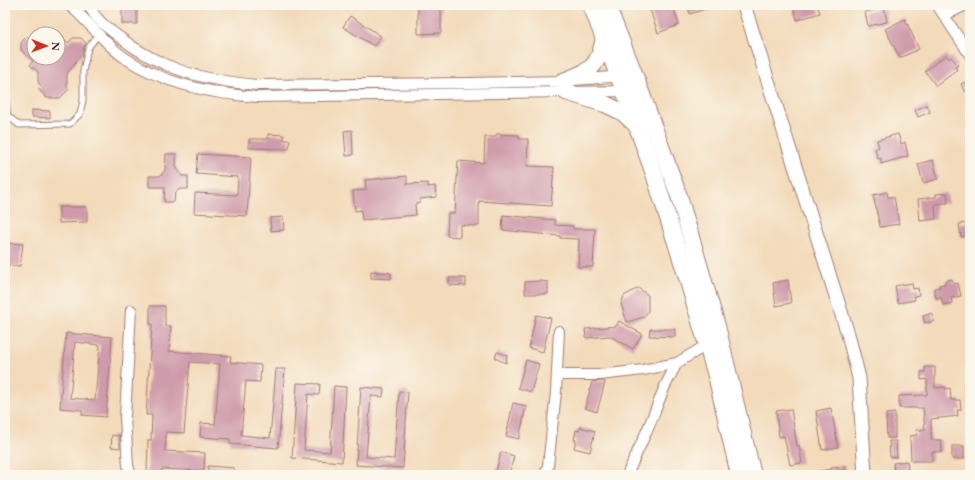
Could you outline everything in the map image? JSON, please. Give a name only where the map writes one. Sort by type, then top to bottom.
[{"type":"main road","points":[[591,5],[604,38],[629,83],[679,196],[717,326],[753,475]]},
{"type":"main road","points":[[607,5],[629,83],[637,126],[681,256],[708,344],[739,475]]},
{"type":"main road","points":[[564,87],[594,67],[600,55],[604,38]]},
{"type":"main road","points":[[564,87],[622,112],[637,126]]},
{"type":"street","points":[[69,5],[79,13],[98,35],[124,58],[151,72],[183,84],[234,96],[258,97],[564,87],[629,83]]},
{"type":"street","points":[[89,5],[104,25],[134,49],[151,59],[187,74],[233,83],[257,85],[470,83],[564,87],[629,83]]},
{"type":"street","points":[[744,5],[854,357],[859,378],[865,475]]},
{"type":"street","points":[[938,5],[970,56]]},
{"type":"street","points":[[945,15],[966,5]]},
{"type":"street","points":[[131,475],[128,466],[125,417],[132,310]]},
{"type":"street","points":[[545,475],[548,466],[557,375],[558,331]]},
{"type":"street","points":[[557,375],[600,375],[643,370],[676,363],[708,344]]},
{"type":"street","points":[[627,475],[676,363]]},
{"type":"lane","points":[[5,80],[5,96],[8,116],[19,125],[70,124],[80,114],[83,100],[82,71],[88,48],[98,35]]},
{"type":"building","points":[[122,5],[137,5],[137,24],[122,24]]},
{"type":"building","points":[[418,5],[441,5],[441,33],[418,34]]},
{"type":"building","points":[[654,5],[667,5],[669,11],[674,9],[679,25],[658,33],[649,7]]},
{"type":"building","points":[[687,5],[714,5],[714,6],[690,14]]},
{"type":"building","points":[[793,5],[817,5],[820,13],[797,20]]},
{"type":"building","points":[[884,8],[887,22],[868,26],[865,12]]},
{"type":"building","points":[[350,16],[381,36],[374,46],[343,27]]},
{"type":"building","points":[[905,19],[919,49],[900,58],[885,29]]},
{"type":"building","points":[[26,37],[26,55],[21,50],[21,43]]},
{"type":"building","points":[[73,38],[81,38],[86,43],[82,55],[67,73],[67,87],[69,89],[60,98],[47,98],[38,89],[41,86],[38,82],[38,72],[31,66],[66,66],[66,41],[68,43]]},
{"type":"building","points":[[946,55],[949,59],[951,57],[958,65],[955,67],[957,70],[936,86],[925,71]]},
{"type":"building","points":[[970,80],[970,89],[964,91],[961,84]]},
{"type":"building","points":[[927,105],[930,112],[918,117],[915,110]]},
{"type":"building","points":[[32,110],[50,111],[50,118],[32,117]]},
{"type":"building","points":[[352,130],[353,155],[346,156],[344,131]]},
{"type":"building","points":[[268,134],[284,135],[284,140],[290,140],[289,149],[249,148],[249,139],[268,139]]},
{"type":"building","points":[[496,134],[519,135],[519,139],[528,139],[527,166],[554,167],[551,206],[479,201],[479,226],[460,225],[460,237],[447,236],[448,213],[455,213],[458,161],[484,163],[485,137],[496,137]]},
{"type":"building","points":[[898,134],[901,144],[905,142],[908,156],[881,164],[881,158],[878,159],[875,149],[879,147],[877,140]]},
{"type":"building","points":[[166,154],[176,154],[176,167],[182,176],[188,176],[188,189],[180,189],[175,193],[174,202],[164,202],[165,187],[149,187],[149,176],[160,176],[165,170]]},
{"type":"building","points":[[198,154],[251,157],[247,216],[194,213],[195,193],[237,195],[238,177],[196,174]]},
{"type":"building","points":[[933,160],[938,179],[923,183],[918,164]]},
{"type":"building","points":[[407,176],[407,184],[428,183],[428,187],[435,186],[436,197],[420,199],[420,203],[415,204],[416,215],[362,220],[361,210],[355,211],[353,191],[366,190],[365,180]]},
{"type":"building","points":[[887,192],[888,197],[894,197],[899,224],[880,227],[873,195]]},
{"type":"building","points":[[947,193],[948,203],[935,204],[936,219],[920,221],[918,199],[936,197],[936,194]]},
{"type":"building","points":[[59,207],[87,207],[87,222],[59,223]]},
{"type":"building","points":[[503,215],[555,220],[555,225],[573,226],[573,229],[595,229],[593,267],[578,267],[579,239],[560,238],[560,236],[502,230]]},
{"type":"building","points":[[283,217],[284,230],[271,231],[270,218]]},
{"type":"building","points":[[970,223],[970,236],[961,237],[959,224]]},
{"type":"building","points":[[5,243],[23,244],[20,266],[5,265]]},
{"type":"building","points":[[371,271],[391,273],[391,279],[371,278]]},
{"type":"building","points":[[449,278],[466,278],[466,286],[449,285]]},
{"type":"building","points":[[952,279],[954,284],[958,283],[961,296],[951,298],[952,303],[943,305],[941,297],[936,298],[934,288],[940,287],[939,285],[945,284],[945,281]]},
{"type":"building","points":[[788,280],[791,303],[776,306],[773,283]]},
{"type":"building","points":[[525,282],[548,282],[548,294],[525,294]]},
{"type":"building","points":[[912,283],[913,289],[918,288],[919,295],[914,296],[915,300],[898,303],[895,286]]},
{"type":"building","points":[[638,288],[648,295],[648,311],[644,317],[627,322],[621,304],[624,296]]},
{"type":"building","points":[[150,306],[165,306],[165,326],[171,326],[169,351],[231,356],[230,362],[261,365],[260,382],[246,381],[241,435],[270,438],[276,369],[285,369],[278,448],[230,444],[230,439],[200,437],[201,423],[215,424],[220,364],[190,362],[184,433],[166,432],[165,451],[205,453],[204,471],[162,469],[161,475],[147,474],[148,440],[151,440],[152,415],[146,415],[152,324],[150,324]]},
{"type":"building","points":[[932,313],[934,321],[925,323],[923,316]]},
{"type":"building","points":[[536,315],[551,318],[543,352],[529,348]]},
{"type":"building","points":[[619,321],[642,334],[633,349],[610,336],[586,338],[585,329],[616,326]]},
{"type":"building","points":[[650,329],[675,329],[675,337],[649,336]]},
{"type":"building","points":[[66,333],[112,337],[106,417],[82,415],[82,410],[60,408]],"holes":[[[75,342],[100,345],[95,400],[70,398]]]},
{"type":"building","points":[[497,352],[507,355],[506,363],[495,358]]},
{"type":"building","points":[[526,360],[539,364],[531,392],[518,388]]},
{"type":"building","points":[[925,367],[935,367],[935,388],[950,388],[951,400],[960,400],[961,410],[957,410],[958,416],[931,419],[931,440],[941,440],[942,452],[932,452],[932,461],[911,461],[910,436],[917,435],[916,430],[925,430],[923,408],[899,408],[899,396],[927,395],[927,379],[921,380],[921,372],[925,372]]},
{"type":"building","points":[[592,382],[605,382],[597,412],[585,408]]},
{"type":"building","points":[[297,383],[320,384],[319,395],[308,394],[304,450],[330,452],[334,386],[346,387],[342,462],[292,458]]},
{"type":"building","points":[[361,387],[384,389],[383,397],[371,396],[366,457],[394,459],[399,391],[408,392],[403,468],[356,465]]},
{"type":"building","points":[[513,403],[526,406],[519,439],[506,436]]},
{"type":"building","points":[[831,408],[838,447],[822,450],[816,411]]},
{"type":"building","points":[[791,409],[797,446],[799,445],[802,463],[790,465],[784,436],[779,437],[776,411]]},
{"type":"building","points":[[895,413],[895,438],[887,438],[886,414]]},
{"type":"building","points":[[580,427],[595,431],[590,452],[574,448],[576,430],[579,431]]},
{"type":"building","points":[[112,435],[120,436],[120,448],[111,447]]},
{"type":"building","points":[[889,441],[896,441],[897,457],[890,457]]},
{"type":"building","points":[[952,446],[964,446],[964,459],[952,459]]},
{"type":"building","points":[[501,452],[514,456],[509,475],[495,475]]},
{"type":"building","points":[[907,461],[908,469],[894,471],[893,463]]},
{"type":"building","points":[[208,466],[234,468],[234,475],[207,475]]},
{"type":"building","points":[[845,466],[847,475],[819,475],[819,471],[832,469],[832,467]]}]
